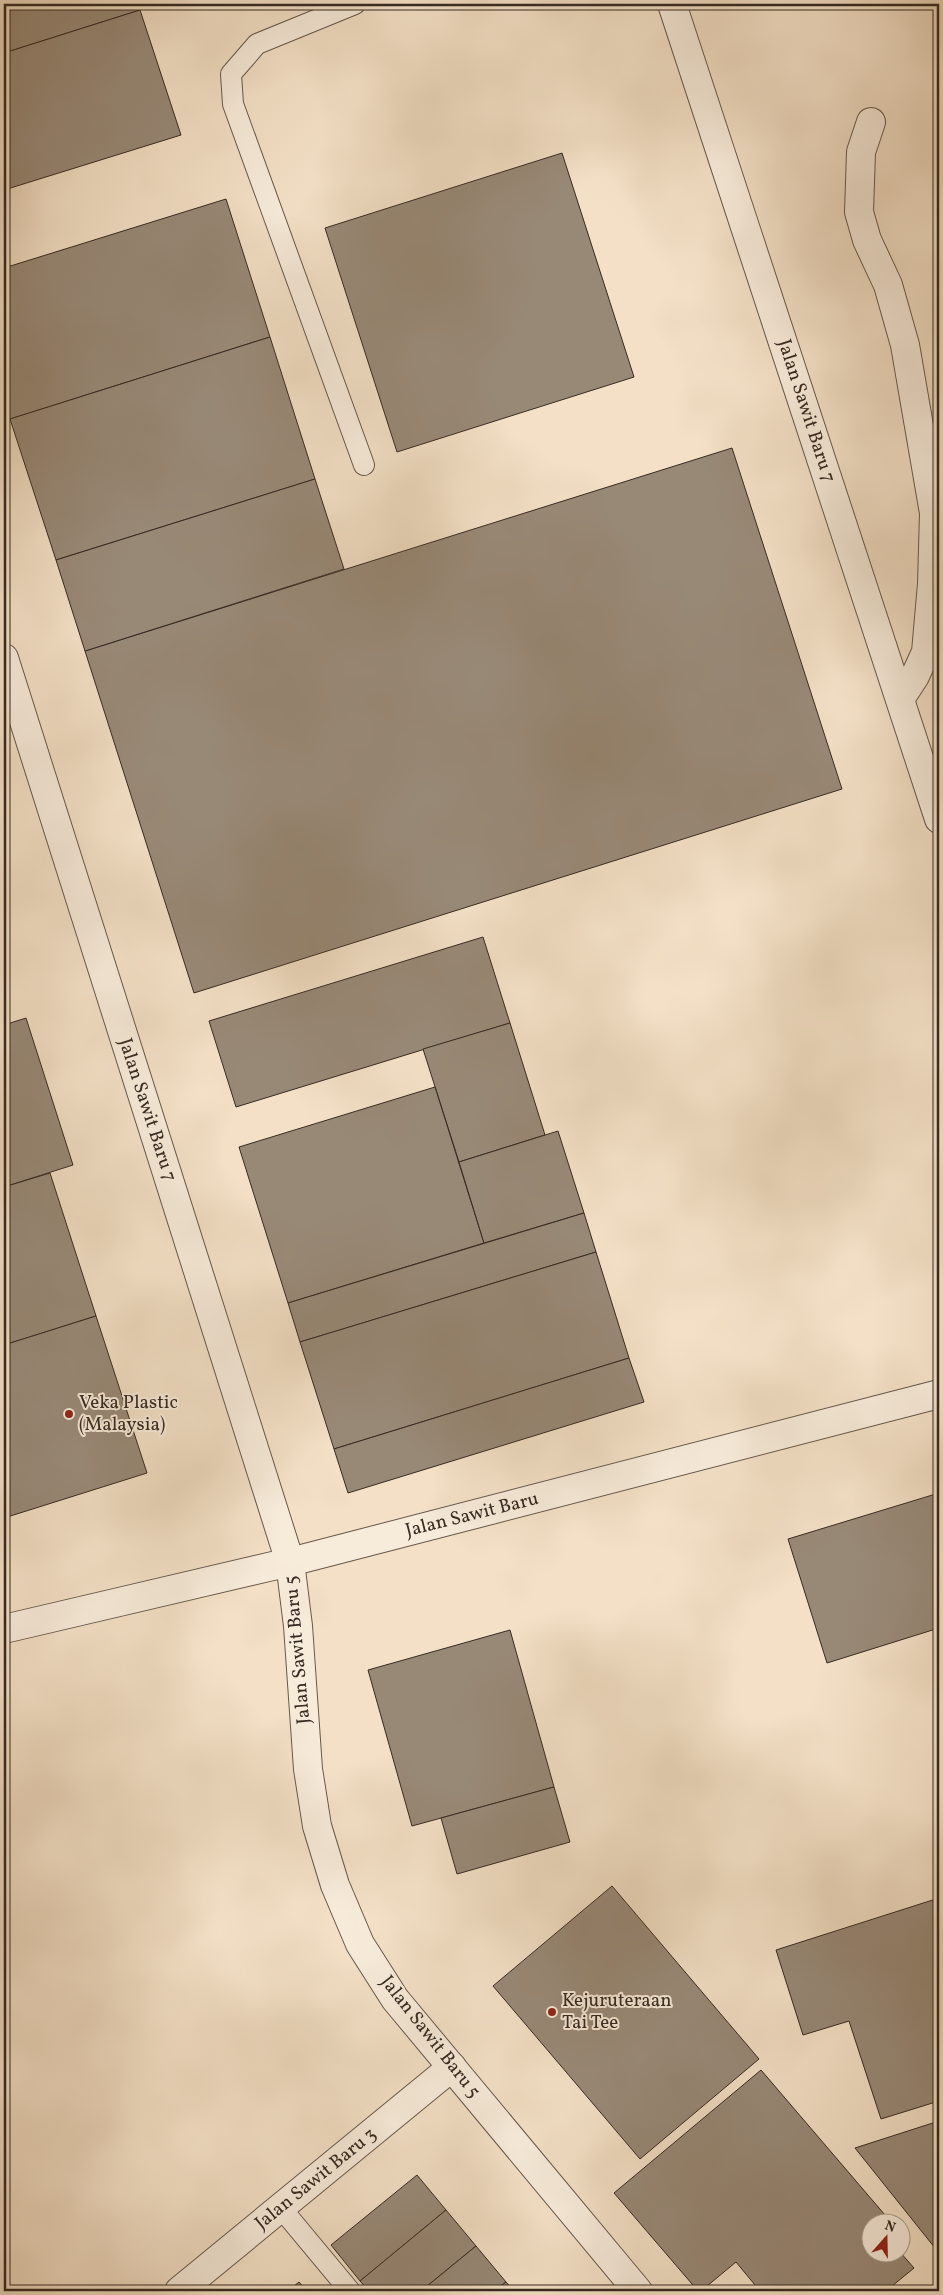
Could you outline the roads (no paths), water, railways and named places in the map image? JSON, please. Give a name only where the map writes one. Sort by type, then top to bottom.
[{"type":"street","name":"Jalan Sawit Baru 7","points":[[672,4],[939,819]]},
{"type":"street","points":[[871,122],[861,152],[859,212],[867,240],[888,286],[904,345],[934,513],[932,584],[926,652],[915,676],[900,699]]},
{"type":"street","name":"Jalan Sawit Baru 7","points":[[4,658],[290,1562]]},
{"type":"street","name":"Jalan Sawit Baru","points":[[4,1629],[290,1562],[939,1394]]},
{"type":"street","name":"Jalan Sawit Baru 5","points":[[290,1562],[298,1626],[308,1769],[316,1826],[332,1877],[360,1944],[396,1999],[638,2291]]},
{"type":"street","name":"Jalan Sawit Baru 3","points":[[179,2291],[452,2067]]},
{"type":"lane","points":[[355,4],[257,44],[231,74],[233,104],[364,465]]},
{"type":"lane","points":[[281,2208],[350,2291]]},
{"type":"place","name":"Veka Plastic (Malaysia)","points":[[69,1414]]},
{"type":"place","name":"Kejuruteraan Tai Tee","points":[[552,2012]]}]
